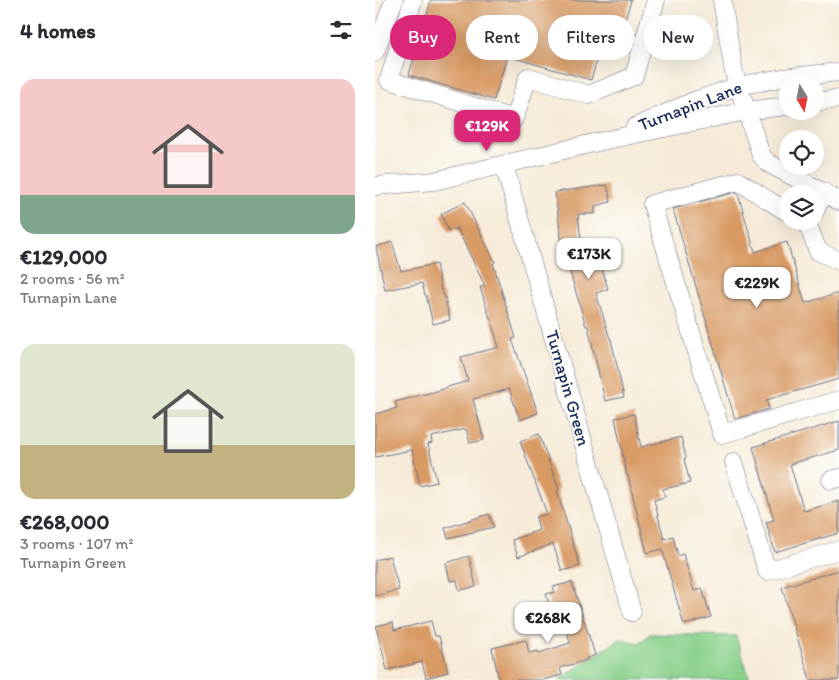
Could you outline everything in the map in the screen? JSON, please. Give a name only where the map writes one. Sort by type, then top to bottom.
[{"type":"street","points":[[375,52],[394,0]]},
{"type":"street","points":[[413,0],[389,80],[514,119],[528,77],[589,95],[634,76],[656,0]]},
{"type":"street","points":[[722,0],[734,73],[761,155],[768,163],[831,196]]},
{"type":"street","name":"Turnapin Lane","points":[[602,141],[694,101],[738,86],[782,78],[839,72]]},
{"type":"street","points":[[824,101],[839,99]]},
{"type":"street","name":"Turnapin Lane","points":[[375,186],[434,181],[602,141],[746,111],[779,107]]},
{"type":"street","name":"Turnapin Green","points":[[504,164],[632,612]]},
{"type":"street","points":[[779,207],[738,181],[652,204],[722,434],[839,400]]},
{"type":"street","points":[[812,230],[818,251],[839,261]]},
{"type":"street","points":[[734,462],[767,571],[839,550]]},
{"type":"green space","points":[[650,634],[736,636],[750,680],[558,680],[620,639],[640,643]]},
{"type":"building","points":[[431,0],[631,0],[626,15],[548,15],[548,60],[597,60],[591,80],[521,60],[538,60],[538,15],[466,15],[466,60],[506,60],[494,100],[409,75],[413,60],[456,60],[456,15],[427,15]]},
{"type":"building","points":[[607,185],[611,202],[595,206],[595,214],[578,214],[584,265],[600,261],[608,289],[596,293],[611,339],[624,397],[605,401],[588,326],[586,326],[562,245],[555,192]]},
{"type":"building","points":[[736,192],[755,252],[787,242],[805,303],[839,293],[839,379],[766,400],[769,409],[735,419],[673,209]]},
{"type":"building","points":[[465,202],[495,262],[493,263],[516,338],[512,339],[538,413],[520,420],[509,389],[473,399],[484,440],[470,443],[466,429],[431,437],[432,443],[428,444],[437,482],[420,486],[412,450],[375,457],[375,414],[397,408],[395,402],[468,381],[461,357],[499,347],[480,287],[485,286],[457,228],[449,232],[441,214]]},
{"type":"building","points":[[392,242],[401,271],[436,264],[450,320],[433,324],[422,283],[385,290],[376,247]]},
{"type":"building","points":[[634,414],[641,447],[681,437],[690,483],[663,489],[665,497],[654,500],[664,539],[673,536],[678,556],[683,554],[694,591],[702,588],[711,617],[684,625],[662,549],[647,553],[627,476],[615,418]]},
{"type":"building","points":[[839,421],[839,450],[790,464],[804,511],[839,501],[839,533],[775,552],[766,522],[774,520],[753,447]]},
{"type":"building","points":[[539,434],[559,490],[557,491],[580,566],[562,571],[553,544],[518,557],[512,540],[539,530],[536,517],[547,514],[520,441]]},
{"type":"building","points":[[489,514],[494,527],[448,538],[445,528]]},
{"type":"building","points":[[390,556],[399,590],[375,596],[375,560]]},
{"type":"building","points":[[469,556],[476,587],[459,590],[457,580],[450,581],[446,563]]},
{"type":"building","points":[[839,570],[839,680],[810,680],[782,587]]},
{"type":"building","points":[[572,582],[595,655],[587,658],[587,660],[560,668],[562,675],[543,680],[499,680],[492,648],[526,640],[529,653],[538,651],[539,653],[570,643],[563,617],[554,620],[546,594],[555,592],[553,587]]},
{"type":"building","points":[[431,621],[435,636],[439,636],[448,672],[426,678],[422,662],[387,670],[376,626],[393,622],[394,630]]}]
